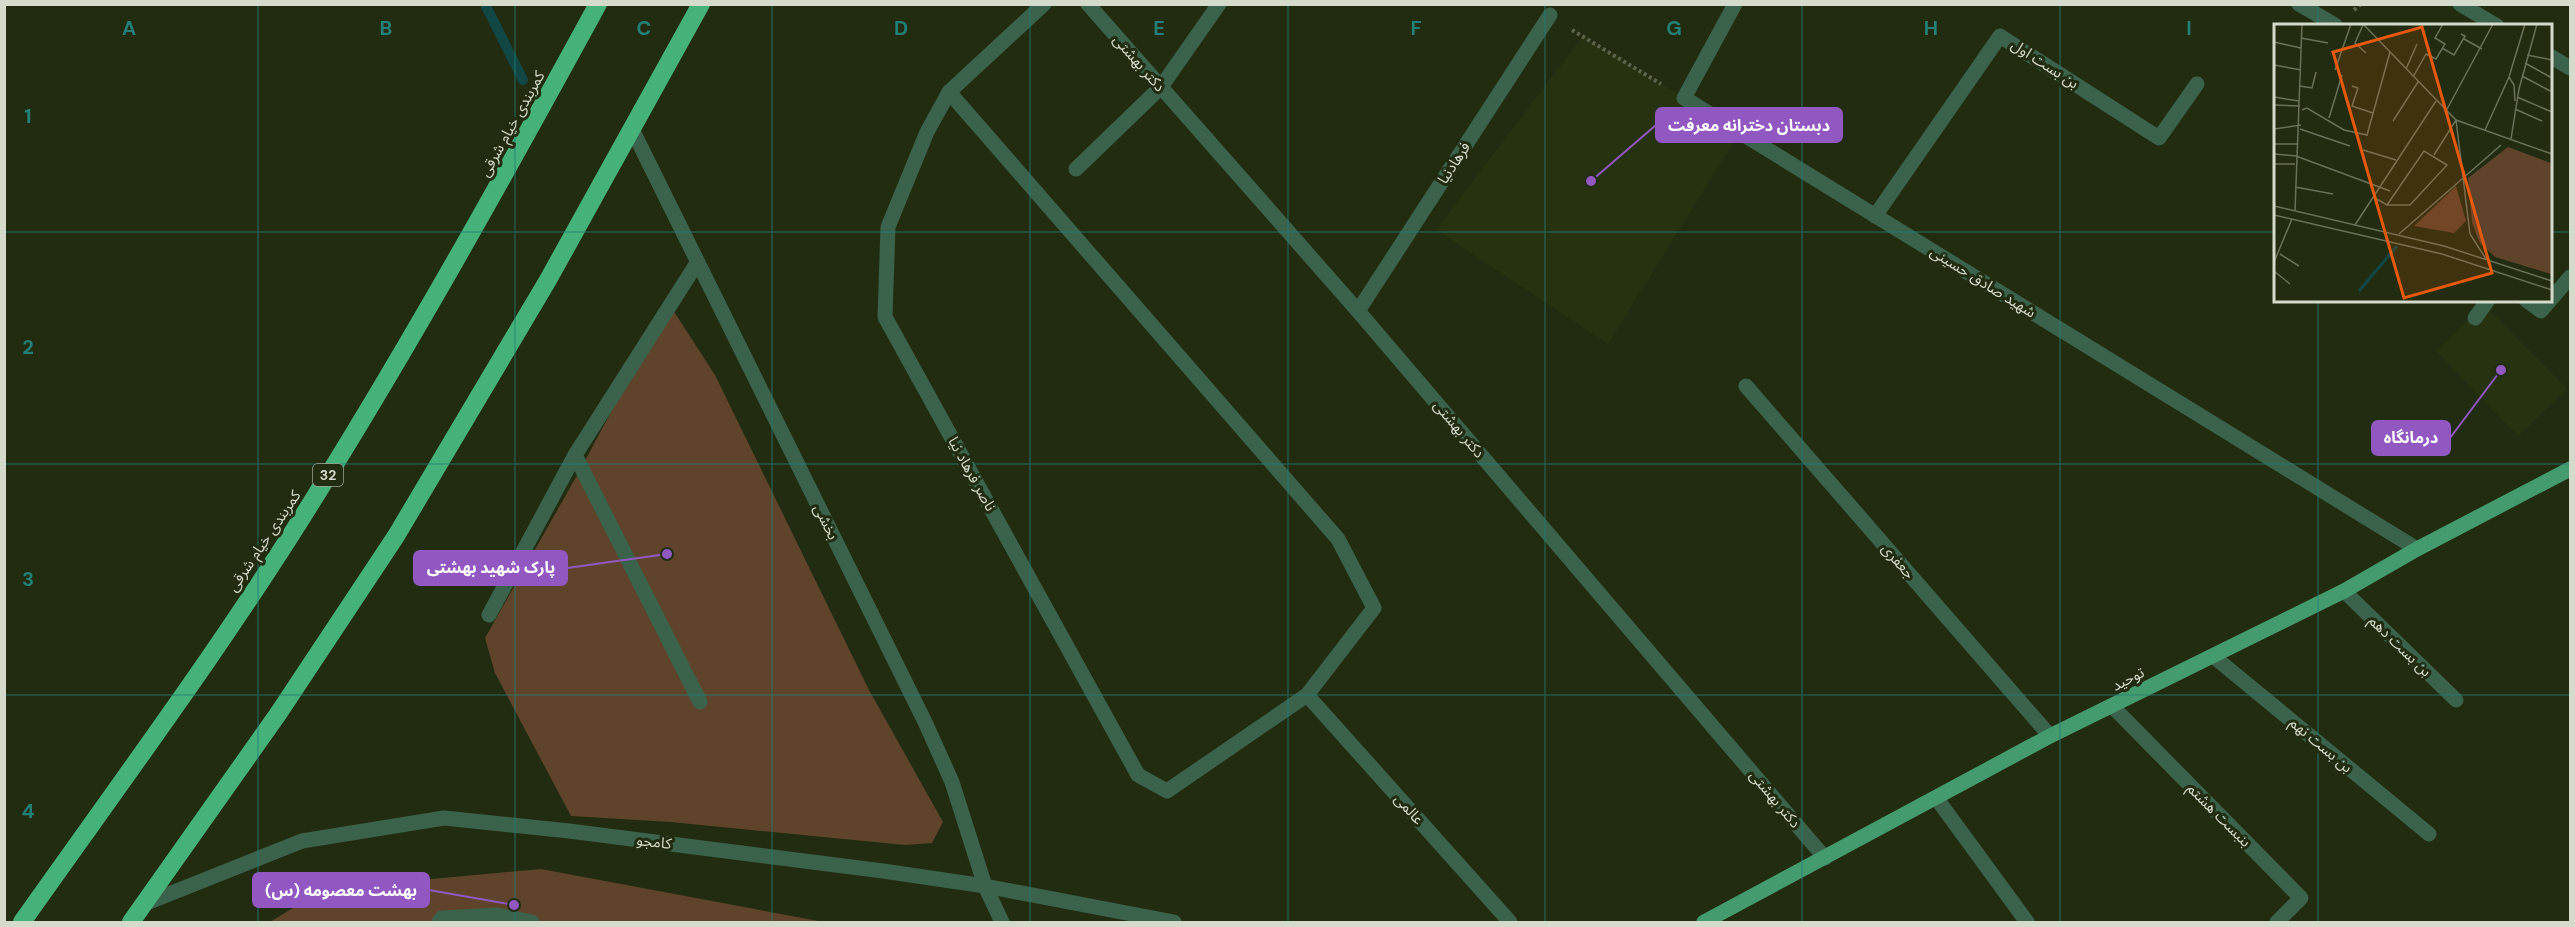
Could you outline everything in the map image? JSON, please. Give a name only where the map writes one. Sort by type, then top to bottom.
[{"type":"highway","name":"کمربندی خیام شرقی","points":[[22,922],[204,663],[320,488],[471,236],[598,4]]},
{"type":"highway","points":[[131,922],[278,714],[396,536],[542,291],[701,4]]},
{"type":"main road","name":"توحید","points":[[1704,922],[1937,799],[2050,736],[2113,707],[2344,591],[2417,549],[2571,469]]},
{"type":"street","name":"ناصر فرهاد نیا","points":[[1044,4],[949,92],[927,132],[888,227],[885,317],[1138,775],[1167,791],[1307,695]]},
{"type":"street","name":"دکتر بهشتی","points":[[1088,4],[1358,311],[1825,858]]},
{"type":"street","points":[[1076,169],[1161,87],[1219,4]]},
{"type":"street","points":[[1684,98],[1735,4]]},
{"type":"street","points":[[2298,4],[2333,24]]},
{"type":"street","points":[[2460,4],[2494,24]]},
{"type":"street","name":"فرهادنیا","points":[[1358,311],[1550,15]]},
{"type":"street","name":"بن بست اول","points":[[1875,216],[2000,36],[2159,138],[2197,84]]},
{"type":"street","points":[[2551,57],[2571,68]]},
{"type":"street","points":[[949,92],[1035,194],[1338,539],[1374,608],[1307,695]]},
{"type":"street","name":"شهید صادق حسینی","points":[[1684,98],[2417,549]]},
{"type":"street","name":"بخشی","points":[[632,129],[925,722],[952,782],[985,886],[1002,922]]},
{"type":"street","points":[[489,615],[576,456],[697,263]]},
{"type":"street","points":[[2551,299],[2571,277]]},
{"type":"street","points":[[2475,318],[2487,302]]},
{"type":"street","points":[[2529,302],[2541,310],[2548,302]]},
{"type":"street","name":"جعفری","points":[[1746,386],[2050,736]]},
{"type":"street","points":[[576,456],[700,702]]},
{"type":"street","name":"بن بست دهم","points":[[2344,591],[2456,700]]},
{"type":"street","name":"بن بست نهم","points":[[2213,656],[2429,834]]},
{"type":"street","name":"عالمی","points":[[1307,695],[1510,922]]},
{"type":"street","name":"بنبست هشتم","points":[[2113,707],[2301,898],[2277,922]]},
{"type":"street","points":[[1937,799],[2027,922]]},
{"type":"street","name":"کامجو","points":[[144,904],[302,841],[444,818],[581,832],[883,870],[985,886],[1174,922]]},
{"type":"street","points":[[439,922],[442,918],[497,915],[532,922]]},
{"type":"path","points":[[1550,15],[1684,98]]},
{"type":"shaded area","points":[[1583,36],[1740,132],[1608,344],[1436,230]]},
{"type":"shaded area","points":[[669,304],[715,375],[869,690],[943,822],[932,843],[905,845],[671,822],[571,816],[495,673],[485,638],[580,470]]},
{"type":"shaded area","points":[[2484,304],[2567,389],[2518,436],[2436,351]]},
{"type":"shaded area","points":[[541,869],[824,922],[270,922],[324,889]]},
{"type":"waterway","points":[[485,4],[523,80]]},
{"type":"place","name":"دبستان دخترانه معرفت","points":[[1591,181]]},
{"type":"place","name":"درمانگاه","points":[[2501,370]]},
{"type":"place","name":"پارک شهید بهشتی","points":[[667,554]]},
{"type":"place","name":"(بهشت معصومه (س","points":[[514,905]]}]
